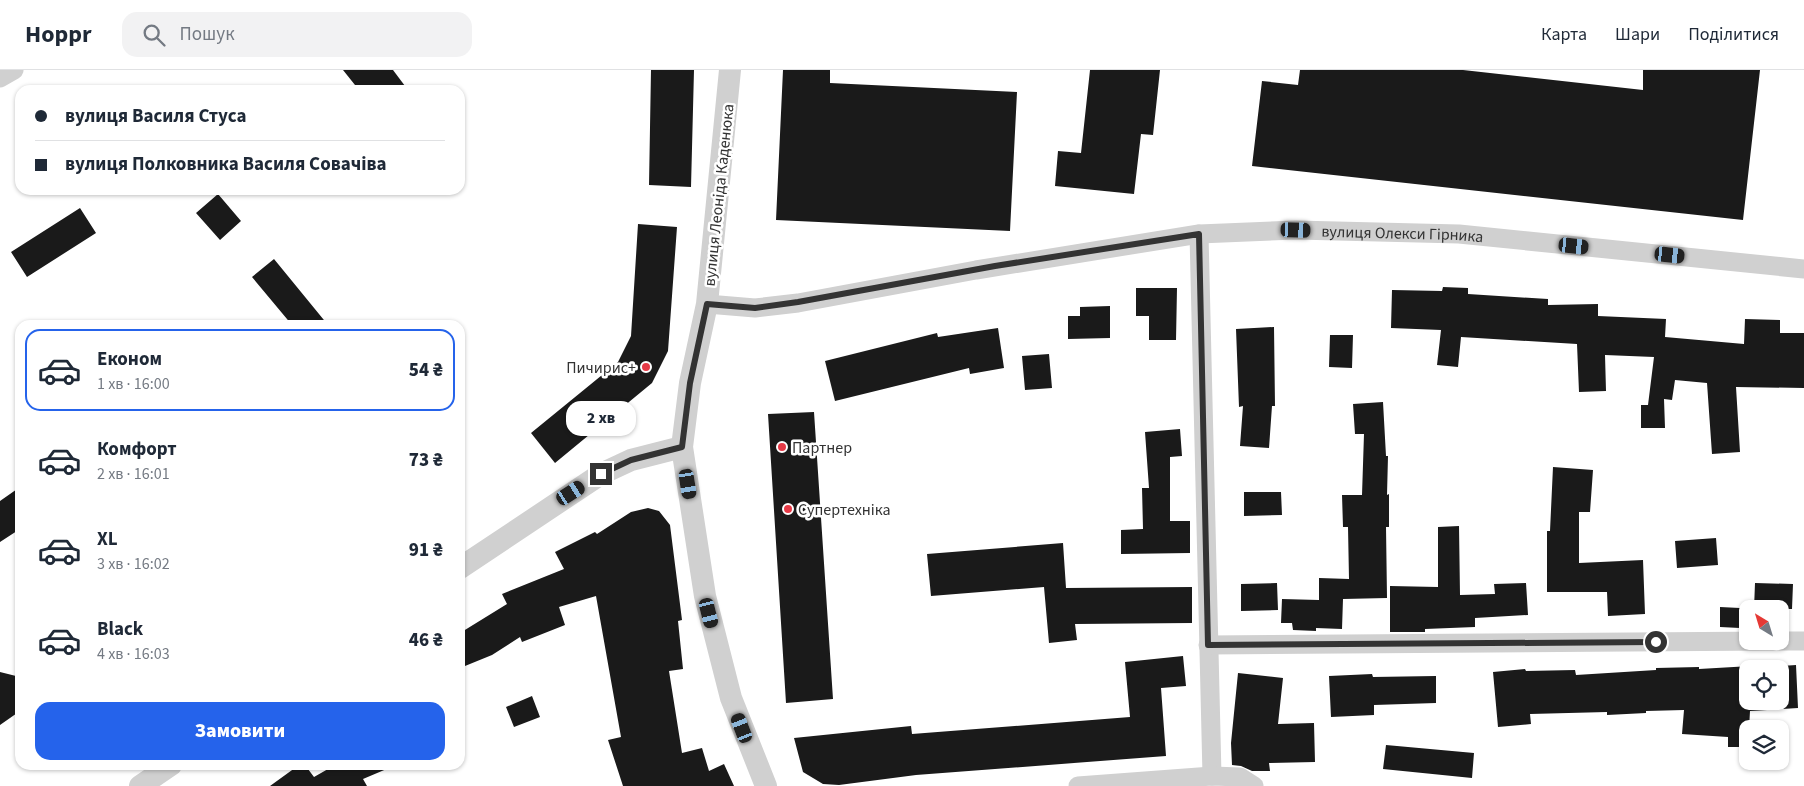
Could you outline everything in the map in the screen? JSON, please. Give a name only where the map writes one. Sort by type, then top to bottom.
[{"type":"street","points":[[0,78],[14,70]]},
{"type":"street","name":"вулиця Леоніда Каденюка","points":[[730,70],[707,304],[690,383],[682,447],[707,605],[730,698],[766,786]]},
{"type":"street","name":"вулиця Олекси Гірника","points":[[707,304],[755,308],[798,302],[995,266],[1199,234],[1296,230],[1458,234],[1804,269]]},
{"type":"street","points":[[1199,234],[1212,776]]},
{"type":"street","points":[[465,565],[601,474],[631,460],[682,447]]},
{"type":"street","points":[[1208,645],[1739,641]]},
{"type":"street","points":[[1789,641],[1804,641]]},
{"type":"street","points":[[140,786],[163,770]]},
{"type":"street","points":[[1078,786],[1212,776],[1240,777],[1254,786]]},
{"type":"building","points":[[343,70],[393,70],[404,85],[355,85]]},
{"type":"building","points":[[651,70],[694,70],[691,187],[649,185]]},
{"type":"building","points":[[783,70],[830,70],[830,83],[1017,92],[1010,231],[776,220]]},
{"type":"building","points":[[1090,70],[1160,70],[1153,135],[1141,134],[1134,194],[1055,186],[1058,151],[1081,153]]},
{"type":"building","points":[[1300,70],[1463,70],[1643,90],[1643,70],[1760,70],[1743,220],[1252,166],[1262,81],[1298,85]]},
{"type":"building","points":[[219,195],[241,221],[220,240],[196,213]]},
{"type":"building","points":[[80,208],[96,233],[27,277],[11,252]]},
{"type":"building","points":[[638,224],[677,227],[668,351],[652,383],[555,463],[531,433],[618,362],[631,336]]},
{"type":"building","points":[[274,259],[324,320],[288,320],[252,277]]},
{"type":"building","points":[[1443,287],[1468,288],[1468,294],[1548,299],[1548,305],[1598,304],[1598,316],[1666,319],[1665,337],[1744,344],[1745,319],[1780,320],[1780,333],[1804,333],[1804,388],[1736,387],[1740,452],[1712,454],[1707,383],[1675,380],[1672,400],[1664,399],[1665,428],[1641,428],[1641,405],[1648,405],[1654,357],[1605,355],[1606,391],[1579,392],[1577,344],[1461,337],[1458,367],[1437,365],[1441,330],[1391,328],[1392,290],[1442,291]]},
{"type":"building","points":[[1136,288],[1177,288],[1176,340],[1149,340],[1149,316],[1136,316]]},
{"type":"building","points":[[1110,306],[1110,338],[1068,339],[1068,316],[1080,316],[1080,307]]},
{"type":"building","points":[[1274,327],[1275,406],[1272,406],[1269,448],[1240,446],[1243,406],[1239,407],[1236,329]]},
{"type":"building","points":[[998,328],[1004,368],[970,374],[969,368],[835,401],[825,361],[937,333],[938,337]]},
{"type":"building","points":[[1330,335],[1353,335],[1352,368],[1329,367]]},
{"type":"building","points":[[1049,354],[1052,388],[1025,390],[1022,356]]},
{"type":"building","points":[[1383,402],[1386,456],[1388,456],[1387,495],[1389,494],[1389,527],[1386,527],[1387,598],[1343,599],[1342,629],[1316,628],[1316,631],[1293,630],[1292,623],[1281,623],[1282,599],[1319,600],[1319,578],[1349,579],[1348,527],[1343,527],[1342,495],[1362,495],[1364,434],[1355,434],[1353,404]]},
{"type":"building","points":[[814,412],[833,699],[786,703],[768,414]]},
{"type":"building","points":[[1180,429],[1182,456],[1170,457],[1170,521],[1190,521],[1190,553],[1121,554],[1121,530],[1143,529],[1142,488],[1149,488],[1145,432]]},
{"type":"building","points":[[1553,467],[1593,470],[1590,512],[1579,512],[1579,563],[1643,560],[1645,614],[1608,616],[1607,592],[1547,592],[1547,531],[1550,531]]},
{"type":"building","points":[[15,490],[15,532],[0,542],[0,501]]},
{"type":"building","points":[[1244,492],[1281,492],[1282,515],[1244,516]]},
{"type":"building","points":[[648,508],[659,511],[670,525],[682,620],[678,621],[683,669],[669,671],[682,753],[702,748],[709,771],[724,764],[734,786],[623,786],[608,740],[621,737],[596,596],[559,607],[565,625],[522,642],[520,637],[492,655],[465,666],[465,630],[507,604],[502,594],[564,569],[555,552],[595,532],[597,534],[631,512]]},
{"type":"building","points":[[1459,526],[1460,595],[1495,594],[1494,584],[1526,583],[1528,615],[1475,618],[1475,627],[1425,629],[1425,632],[1390,632],[1390,586],[1438,587],[1438,527]]},
{"type":"building","points":[[1716,538],[1718,565],[1677,568],[1675,541]]},
{"type":"building","points":[[1063,543],[1066,588],[1192,587],[1192,623],[1075,624],[1077,640],[1049,643],[1044,587],[931,596],[927,554]]},
{"type":"building","points":[[1277,583],[1278,610],[1241,611],[1241,584]]},
{"type":"building","points":[[1755,583],[1793,584],[1792,609],[1789,609],[1789,600],[1754,600]]},
{"type":"building","points":[[1720,607],[1739,608],[1739,628],[1720,627]]},
{"type":"building","points":[[1183,656],[1186,686],[1161,688],[1166,756],[916,775],[839,785],[823,784],[803,772],[794,738],[911,726],[912,734],[1130,717],[1125,662]]},
{"type":"building","points":[[1789,665],[1796,665],[1798,708],[1789,709]]},
{"type":"building","points":[[1699,667],[1699,669],[1739,667],[1739,710],[1766,710],[1750,711],[1750,720],[1739,720],[1739,747],[1728,747],[1728,737],[1682,734],[1684,710],[1607,715],[1607,712],[1530,714],[1531,724],[1498,727],[1493,672],[1525,669],[1526,671],[1575,670],[1576,675],[1656,670],[1656,668]]},
{"type":"building","points":[[0,672],[15,676],[15,714],[0,725]]},
{"type":"building","points":[[1238,673],[1283,678],[1278,724],[1314,723],[1315,762],[1269,763],[1270,771],[1252,771],[1241,766],[1232,765],[1231,743]]},
{"type":"building","points":[[1372,674],[1373,677],[1436,676],[1436,703],[1374,705],[1374,715],[1331,717],[1329,676]]},
{"type":"building","points":[[532,696],[540,717],[514,727],[506,707]]},
{"type":"building","points":[[1386,745],[1474,753],[1472,778],[1383,769]]},
{"type":"building","points":[[292,770],[309,770],[314,777],[326,770],[384,770],[363,779],[367,786],[270,786]]},
{"type":"place","name":"Пичирис+","points":[[646,367]]},
{"type":"place","name":"Партнер","points":[[782,447]]},
{"type":"place","name":"Супертехніка","points":[[788,509]]},
{"type":"route","points":[[601,474],[631,460],[682,447],[690,383],[707,304],[755,308],[798,302],[995,266],[1199,234],[1208,645],[1656,642]]}]
